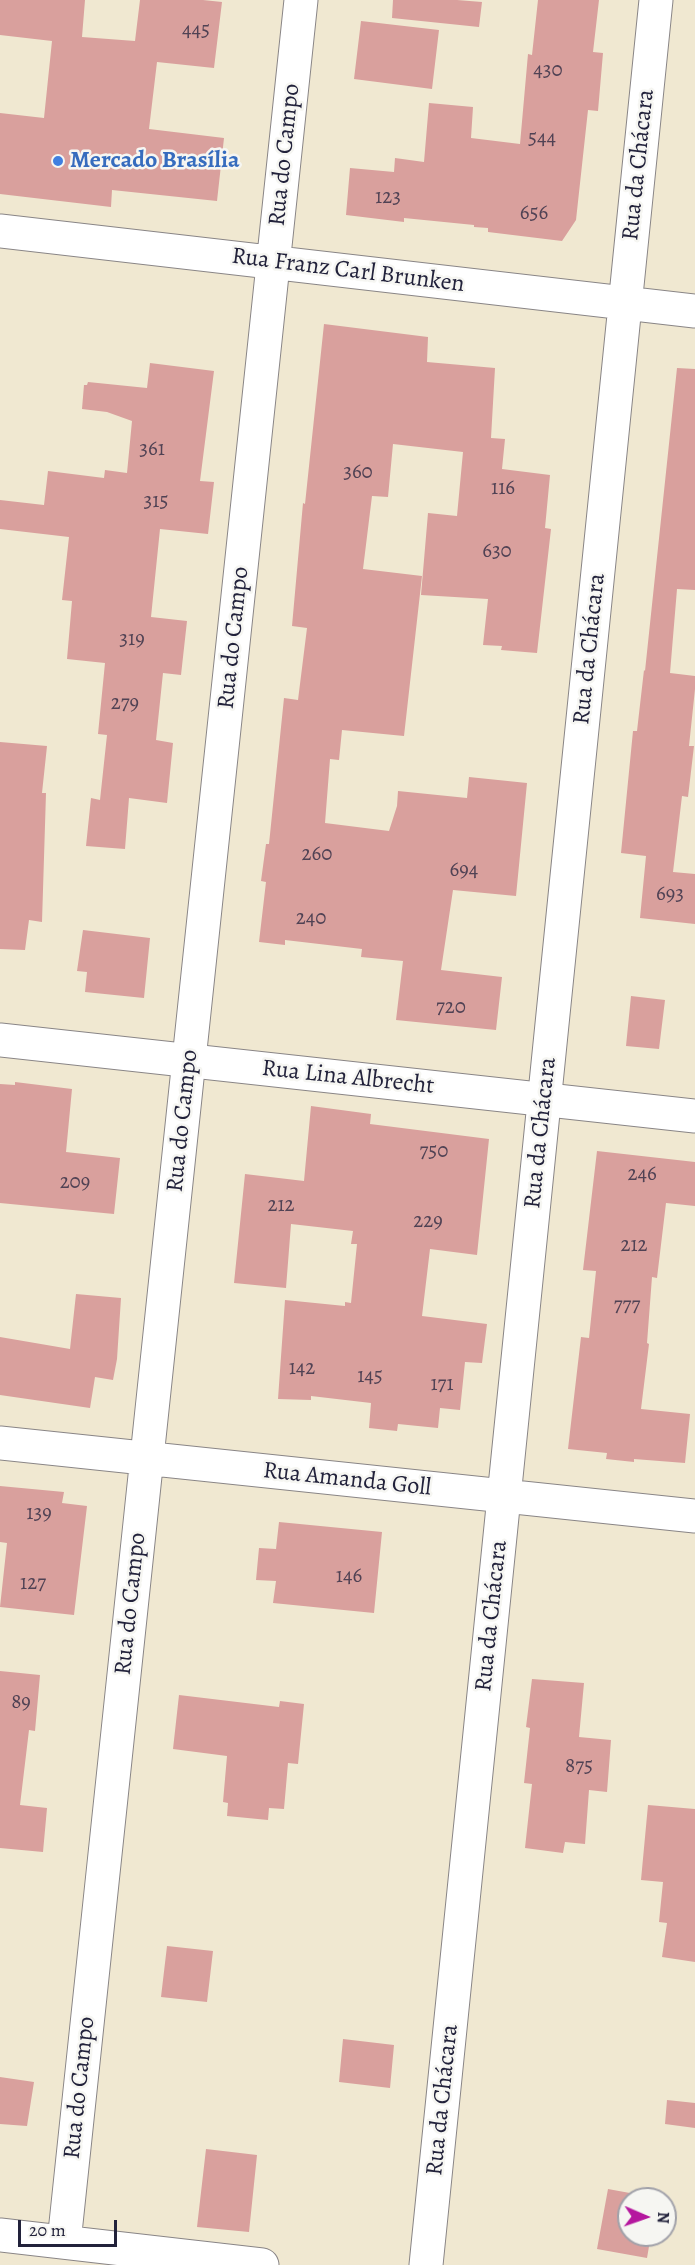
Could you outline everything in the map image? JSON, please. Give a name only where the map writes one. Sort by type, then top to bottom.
[{"type":"street","name":"Rua do Campo","points":[[64,2242],[301,0]]},
{"type":"street","name":"Rua da Chácara","points":[[426,2265],[656,0]]},
{"type":"street","name":"Rua Franz Carl Brunken","points":[[0,231],[695,311]]},
{"type":"street","name":"Rua Lina Albrecht","points":[[0,1040],[695,1116]]},
{"type":"street","name":"Rua Amanda Goll","points":[[0,1443],[695,1516]]},
{"type":"street","points":[[0,2235],[262,2265]]},
{"type":"building","points":[[0,0],[85,0],[82,37],[135,41],[140,0],[222,2],[214,68],[157,62],[149,129],[224,138],[217,201],[112,190],[111,207],[0,194],[0,113],[44,118],[52,41],[0,35]]},
{"type":"building","points":[[393,0],[482,2],[479,27],[392,18]]},
{"type":"building","points":[[538,0],[599,0],[593,52],[603,53],[598,111],[588,110],[576,220],[562,241],[488,232],[488,228],[474,227],[474,225],[404,218],[404,222],[346,215],[350,168],[394,172],[395,158],[424,162],[429,103],[473,107],[471,138],[520,144],[528,54],[532,55]]},
{"type":"building","points":[[361,21],[439,30],[432,89],[354,79]]},
{"type":"building","points":[[324,324],[428,337],[427,362],[495,368],[491,438],[505,439],[502,469],[550,475],[545,528],[551,529],[537,653],[501,650],[502,646],[483,645],[488,599],[421,595],[428,513],[457,516],[463,452],[393,444],[388,497],[372,496],[363,569],[422,576],[404,736],[342,730],[339,760],[330,759],[325,823],[389,831],[397,806],[398,791],[467,798],[469,777],[527,783],[516,896],[453,890],[441,970],[502,977],[496,1030],[396,1020],[403,961],[361,957],[362,949],[285,940],[285,945],[259,942],[266,882],[261,881],[266,844],[269,844],[284,698],[298,700],[307,628],[292,626],[303,503],[305,504]]},
{"type":"building","points":[[150,363],[214,371],[200,481],[214,482],[208,534],[160,529],[151,617],[187,621],[181,675],[163,673],[156,740],[173,743],[167,803],[129,798],[125,849],[86,846],[91,798],[100,800],[107,735],[98,734],[105,663],[67,659],[72,601],[62,600],[69,537],[0,529],[0,500],[44,505],[48,471],[104,478],[105,470],[127,473],[132,421],[107,412],[82,409],[84,385],[88,382],[147,388]]},
{"type":"building","points":[[677,368],[695,369],[695,590],[677,589],[670,673],[695,676],[695,689],[689,746],[694,746],[688,797],[682,796],[673,872],[695,874],[695,924],[640,918],[646,856],[621,853],[633,731],[637,731],[645,671]]},
{"type":"building","points":[[0,742],[47,746],[42,793],[46,793],[42,922],[29,920],[25,950],[0,949]]},
{"type":"building","points":[[83,930],[150,938],[144,998],[85,992],[87,972],[77,971]]},
{"type":"building","points":[[631,996],[665,1000],[659,1049],[626,1046]]},
{"type":"building","points":[[15,1082],[72,1089],[66,1152],[120,1158],[114,1214],[0,1203],[0,1084],[15,1085]]},
{"type":"building","points":[[311,1106],[371,1114],[370,1124],[489,1139],[477,1255],[430,1249],[422,1316],[487,1324],[482,1363],[465,1362],[460,1410],[440,1408],[438,1428],[398,1424],[397,1431],[369,1428],[371,1403],[311,1396],[311,1400],[278,1399],[285,1300],[345,1306],[345,1302],[351,1303],[357,1244],[351,1244],[353,1231],[291,1224],[286,1288],[234,1283],[245,1174],[304,1181]]},
{"type":"building","points":[[597,1151],[695,1162],[695,1206],[666,1203],[657,1278],[652,1277],[647,1343],[649,1344],[641,1409],[690,1414],[685,1463],[606,1459],[607,1453],[568,1449],[581,1337],[589,1338],[596,1271],[583,1270]]},
{"type":"building","points":[[76,1294],[121,1298],[117,1359],[113,1380],[95,1377],[90,1408],[0,1395],[0,1337],[70,1349]]},
{"type":"building","points":[[0,1486],[64,1492],[62,1503],[87,1506],[74,1615],[0,1607],[7,1543],[0,1542]]},
{"type":"building","points":[[279,1522],[382,1532],[374,1613],[273,1603],[276,1581],[256,1580],[259,1548],[276,1549]]},
{"type":"building","points":[[0,1671],[40,1675],[35,1731],[29,1730],[20,1805],[47,1808],[43,1852],[0,1848]]},
{"type":"building","points":[[532,1679],[584,1683],[579,1737],[611,1740],[607,1792],[589,1790],[585,1844],[565,1842],[563,1853],[525,1848],[532,1784],[524,1783],[530,1728],[526,1727]]},
{"type":"building","points":[[179,1695],[279,1707],[280,1701],[304,1704],[298,1764],[288,1763],[284,1809],[269,1808],[268,1820],[227,1816],[228,1803],[223,1802],[227,1756],[173,1749]]},
{"type":"building","points":[[648,1805],[695,1809],[695,1962],[662,1957],[667,1923],[659,1922],[663,1882],[641,1880]]},
{"type":"building","points":[[167,1946],[213,1951],[207,2002],[161,1997]]},
{"type":"building","points":[[343,2039],[394,2045],[390,2088],[339,2082]]},
{"type":"building","points":[[0,2077],[34,2082],[27,2126],[0,2124]]},
{"type":"building","points":[[667,2100],[695,2103],[695,2128],[665,2124]]},
{"type":"building","points":[[206,2149],[257,2155],[249,2232],[197,2227]]},
{"type":"building","points":[[608,2189],[617,2191],[617,2247],[649,2247],[647,2258],[597,2249]]},
{"type":"place","name":"Mercado Brasília","points":[[58,161]]}]
